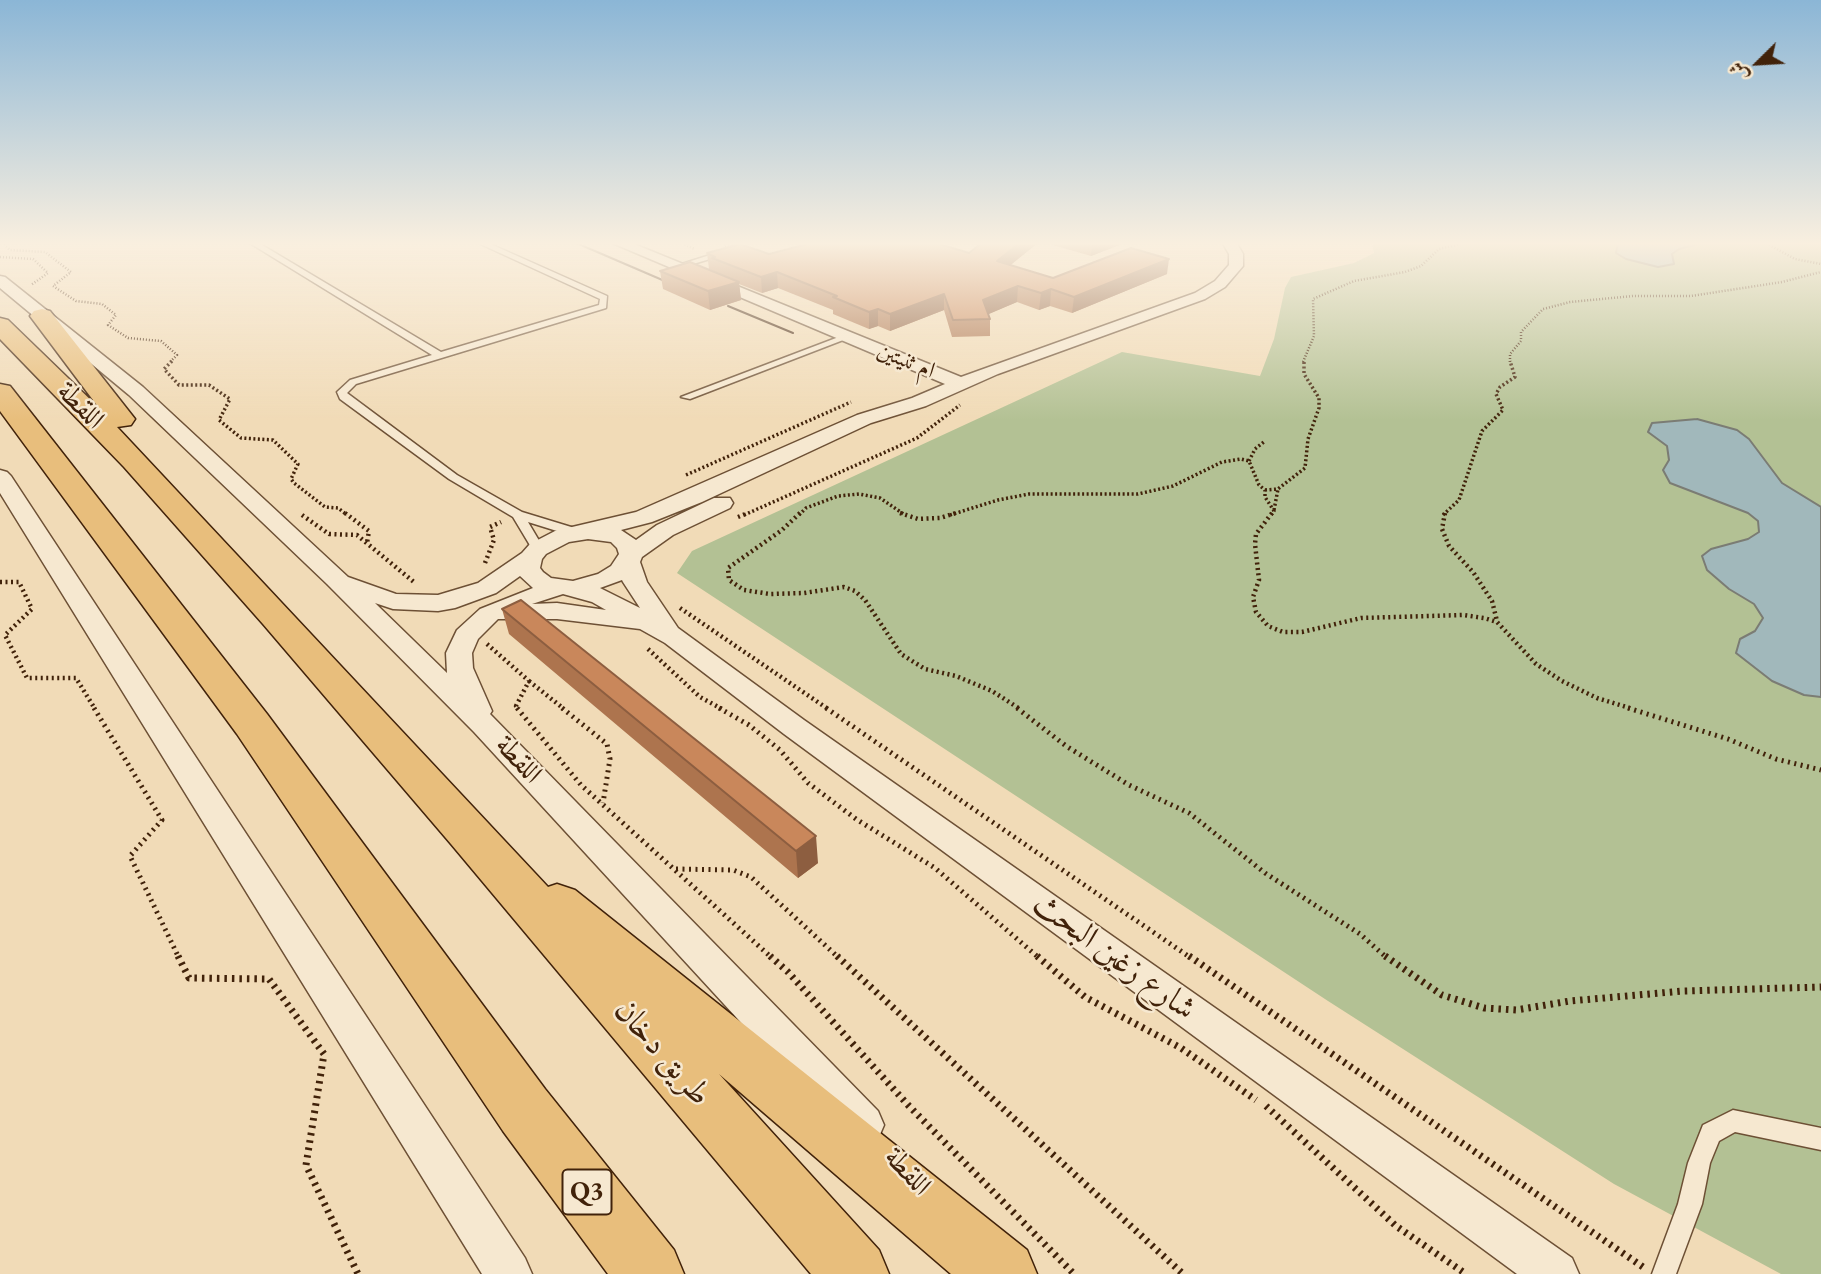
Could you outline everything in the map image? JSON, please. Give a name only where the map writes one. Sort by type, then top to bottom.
[{"type":"main road","points":[[40,305],[118,415],[128,434],[135,461]]},
{"type":"main road","name":"اللقطة","points":[[0,325],[135,461],[468,831]]},
{"type":"main road","name":"اللقطة","points":[[0,392],[253,724],[524,1110]]},
{"type":"main road","points":[[0,428],[18,447],[34,456],[54,462]]},
{"type":"main road","points":[[468,831],[1003,1274]]},
{"type":"main road","name":"طريق دخان","points":[[468,831],[855,1274]]},
{"type":"main road","points":[[524,1110],[617,1274]]},
{"type":"main road","name":"Q3","points":[[524,1110],[650,1274]]},
{"type":"street","name":"اللقطة","points":[[35,301],[136,391],[337,579],[484,725],[1003,1274]]},
{"type":"street","name":"ام ثنيتين","points":[[760,301],[847,337],[965,392]]},
{"type":"street","name":"ام ثنيتين","points":[[534,554],[549,542],[644,517],[776,467],[844,436],[878,427],[919,402],[965,392],[1030,356],[1185,301]]},
{"type":"street","name":"ام ثنيتين","points":[[566,588],[607,579],[665,530],[776,467]]},
{"type":"street","points":[[0,476],[509,1274]]},
{"type":"street","points":[[583,532],[619,537],[628,545],[629,558]]},
{"type":"street","points":[[337,579],[393,601],[438,603],[455,600],[487,588],[534,554]]},
{"type":"street","name":"شارع زغين البحث","points":[[534,554],[528,568],[533,577],[544,584],[601,597],[817,743],[1556,1274]]},
{"type":"street","name":"شارع زغين البحث","points":[[629,558],[635,582],[647,602],[659,636]]},
{"type":"street","points":[[488,629],[509,604],[566,588]]},
{"type":"street","points":[[484,725],[459,668],[459,653],[471,630],[488,629],[557,611],[659,636]]},
{"type":"lane","points":[[350,301],[440,356]]},
{"type":"lane","points":[[583,532],[518,516],[453,477],[344,397],[342,392],[353,383],[597,309],[605,301]]},
{"type":"lane","points":[[686,397],[847,337]]},
{"type":"lane","points":[[518,516],[534,554]]},
{"type":"lane","points":[[1664,1274],[1690,1204],[1699,1163],[1711,1133],[1733,1121],[1821,1139]]},
{"type":"path","points":[[38,301],[40,305]]},
{"type":"path","points":[[80,301],[102,304],[116,315],[108,325],[128,338],[161,341],[177,355],[164,369],[179,384],[209,385],[230,399],[219,420],[241,438],[273,440],[298,464],[291,479],[294,483],[325,506],[338,508],[369,531],[367,544]]},
{"type":"path","points":[[1265,442],[1255,449],[1250,461],[1259,485],[1265,490],[1278,489],[1305,468],[1308,439],[1319,408],[1319,397],[1304,374],[1303,362],[1314,336],[1313,301]]},
{"type":"path","points":[[1576,301],[1543,309],[1521,332],[1521,341],[1510,354],[1510,363],[1516,377],[1500,387],[1496,394],[1503,410],[1482,431],[1459,500],[1443,515],[1442,529],[1449,546],[1473,572],[1492,601],[1497,622],[1536,664],[1562,681],[1597,698],[1728,739],[1776,759],[1821,770]]},
{"type":"path","points":[[732,520],[917,438],[965,392]]},
{"type":"path","points":[[675,480],[733,452],[860,400]]},
{"type":"path","points":[[1250,461],[1234,459],[1222,462],[1173,486],[1138,494],[1029,494],[998,500],[940,518],[918,519],[900,513],[880,498],[859,494],[838,496],[806,508],[782,530],[736,560],[728,568],[729,580],[744,590],[770,594],[804,593],[844,587],[855,591],[865,600],[901,654],[925,669],[956,676],[992,691],[1066,746],[1129,785],[1189,813],[1265,873],[1360,934],[1391,961],[1442,995],[1484,1009],[1516,1010],[1570,1001],[1683,991],[1821,987]]},
{"type":"path","points":[[1278,489],[1274,511],[1256,534],[1255,544],[1259,580],[1253,597],[1256,612],[1268,625],[1283,632],[1302,632],[1361,618],[1463,615],[1497,622]]},
{"type":"path","points":[[1265,490],[1265,497],[1274,511]]},
{"type":"path","points":[[299,513],[329,534],[357,535],[438,603]]},
{"type":"path","points":[[482,565],[489,556],[494,540],[490,527],[518,516]]},
{"type":"path","points":[[0,582],[19,582],[32,608],[5,635],[27,678],[76,678],[162,820],[131,856],[189,978],[269,979],[324,1054],[306,1166],[358,1274]]},
{"type":"path","points":[[669,601],[1653,1274]]},
{"type":"path","points":[[488,629],[529,681],[607,744],[610,759],[603,804]]},
{"type":"path","points":[[659,636],[700,697],[749,725],[780,750],[808,783],[856,819],[935,868],[1085,997],[1181,1048],[1266,1106],[1396,1226],[1466,1274]]},
{"type":"path","points":[[529,681],[516,706],[582,785],[788,972],[908,1105],[1074,1274]]},
{"type":"path","points":[[675,869],[733,870],[751,877],[1184,1274]]},
{"type":"green space","points":[[1282,301],[1821,301],[1821,1274],[1781,1274],[1614,1184],[1328,1001],[677,573],[692,551],[1122,352],[1260,376],[1274,339]]},
{"type":"water","points":[[1697,419],[1737,430],[1749,439],[1782,483],[1821,507],[1821,697],[1804,695],[1772,681],[1736,653],[1740,639],[1755,631],[1763,618],[1754,604],[1729,589],[1707,570],[1702,556],[1711,549],[1748,539],[1759,532],[1758,521],[1748,513],[1670,483],[1663,470],[1669,460],[1667,446],[1648,432],[1652,423]]},
{"type":"building","points":[[844,301],[924,301],[890,314],[878,309],[869,312]]},
{"type":"building","points":[[947,301],[984,301],[990,319],[953,320]]},
{"type":"building","points":[[521,600],[816,836],[796,851],[502,609]]},
{"type":"tram line","points":[[728,306],[793,333]]}]
